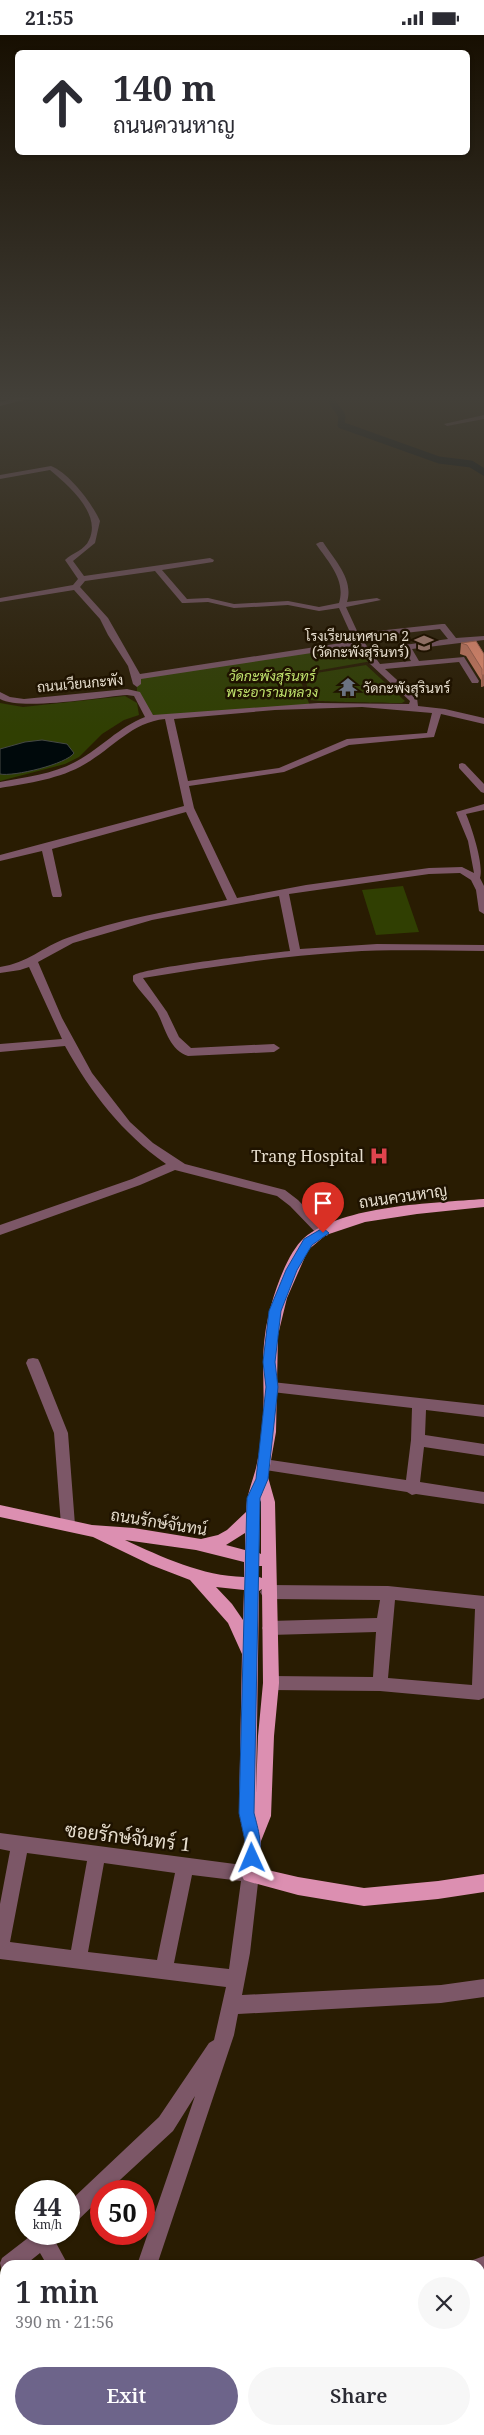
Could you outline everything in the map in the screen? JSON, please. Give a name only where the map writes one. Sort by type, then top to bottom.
[{"type":"main road","name":"ถนนควนหาญ","points":[[251,1584],[253,1498],[263,1472],[272,1387],[269,1362],[275,1311],[292,1270],[308,1242],[334,1226],[372,1216],[484,1203]]},
{"type":"main road","name":"ถนนควนหาญ","points":[[263,1472],[268,1502],[268,1588]]},
{"type":"main road","points":[[0,1511],[92,1531]]},
{"type":"main road","points":[[196,1545],[216,1543],[232,1537],[243,1528],[253,1513]]},
{"type":"main road","name":"ถนนรักษ์จันทน์","points":[[92,1531],[134,1533],[268,1561]]},
{"type":"main road","name":"ถนนรักษ์จันทน์","points":[[92,1531],[196,1576],[268,1588]]},
{"type":"main road","points":[[196,1576],[233,1615],[244,1638],[251,1668]]},
{"type":"main road","points":[[251,1584],[251,1668],[246,1813],[253,1841]]},
{"type":"main road","points":[[268,1588],[270,1683],[263,1816],[253,1841],[250,1874],[298,1886],[364,1897],[438,1891],[484,1883]]},
{"type":"street","points":[[82,579],[69,560],[94,539],[96,521],[88,509]]},
{"type":"street","points":[[320,544],[344,580],[346,593],[342,607],[358,640],[378,667],[414,700],[413,709]]},
{"type":"street","points":[[0,599],[76,587],[82,579],[210,560]]},
{"type":"street","points":[[157,569],[185,601],[208,600],[234,606],[288,603],[319,609],[342,607],[377,600]]},
{"type":"street","points":[[76,587],[104,618],[105,624],[121,645],[137,677],[137,694]]},
{"type":"street","points":[[137,677],[442,626],[454,641]]},
{"type":"street","points":[[416,663],[407,647],[484,638]]},
{"type":"street","points":[[378,667],[461,659],[475,681]]},
{"type":"street","name":"ถนนเวียนกะพัง","points":[[0,695],[7,699],[24,702],[127,692],[137,694],[150,718]]},
{"type":"street","points":[[0,785],[62,771],[80,763],[131,725],[150,718],[310,706],[363,705],[437,712],[484,721]]},
{"type":"street","points":[[184,784],[281,770],[347,742],[430,735],[437,712]]},
{"type":"street","points":[[169,717],[189,808],[233,901]]},
{"type":"street","points":[[462,766],[484,790]]},
{"type":"street","points":[[484,807],[461,812],[473,841],[480,874],[484,911]]},
{"type":"street","points":[[0,858],[113,829],[154,815],[189,808]]},
{"type":"street","points":[[46,847],[57,895]]},
{"type":"street","points":[[0,970],[20,967],[69,941],[104,929],[150,917],[283,892],[429,871],[462,871],[480,874]]},
{"type":"street","points":[[283,892],[296,954]]},
{"type":"street","points":[[274,1048],[188,1053],[174,1039],[162,1012],[138,981],[138,976],[233,961],[378,947],[484,948]]},
{"type":"street","points":[[32,961],[49,1003],[88,1075],[112,1109],[138,1137],[175,1165],[280,1193],[294,1203],[323,1233]]},
{"type":"street","points":[[0,1048],[70,1042]]},
{"type":"street","points":[[0,1230],[136,1182],[175,1165]]},
{"type":"street","points":[[33,1363],[61,1433],[68,1525]]},
{"type":"street","points":[[272,1387],[484,1411]]},
{"type":"street","points":[[412,1489],[418,1440],[419,1403]]},
{"type":"street","points":[[418,1440],[484,1450]]},
{"type":"street","points":[[263,1472],[484,1498]]},
{"type":"street","points":[[268,1588],[388,1593],[483,1603],[479,1693],[380,1684],[270,1683]]},
{"type":"street","points":[[380,1684],[388,1593]]},
{"type":"street","points":[[270,1628],[384,1625]]},
{"type":"street","name":"ซอยรักษ์จันทร์ 1","points":[[0,1841],[250,1874]]},
{"type":"street","points":[[20,1844],[0,1950],[236,1979]]},
{"type":"street","points":[[78,1959],[97,1854]]},
{"type":"street","points":[[164,1970],[185,1866]]},
{"type":"street","points":[[149,2260],[225,2035],[236,1979],[250,1874]]},
{"type":"street","points":[[231,2005],[441,1994],[484,1988]]},
{"type":"street","points":[[80,2205],[166,2124],[225,2035]]},
{"type":"street","points":[[15,2260],[34,2245]]},
{"type":"street","points":[[49,2245],[56,2260]]},
{"type":"green space","name":"วัดกะพังสุรินทร์ พระอารามหลวง","points":[[360,643],[372,661],[298,674],[310,706],[150,718],[137,694],[137,677]]},
{"type":"green space","points":[[366,665],[405,701],[395,703],[311,700],[304,675]]},
{"type":"green space","points":[[125,696],[137,703],[139,715],[124,720],[102,734],[79,757],[65,764],[0,781],[0,703],[23,707]]},
{"type":"green space","points":[[403,886],[419,932],[376,935],[362,890]]},
{"type":"shaded area","points":[[42,740],[67,744],[74,753],[61,761],[39,769],[16,774],[0,774],[0,749],[25,742]]},
{"type":"building","points":[[476,641],[484,654],[484,675],[482,675],[482,669],[467,645],[461,643]]},
{"type":"place","name":"โรงเรียนเทศบาล 2 (วัดกะพังสุรินทร์)","points":[[424,643]]},
{"type":"place","name":"วัดกะพังสุรินทร์","points":[[348,687]]},
{"type":"place","name":"Trang Hospital","points":[[379,1156]]},
{"type":"route","points":[[252,1858],[253,1841],[246,1813],[251,1668],[253,1498],[262,1479],[272,1387],[269,1362],[275,1311],[292,1270],[308,1242],[323,1233]]}]
